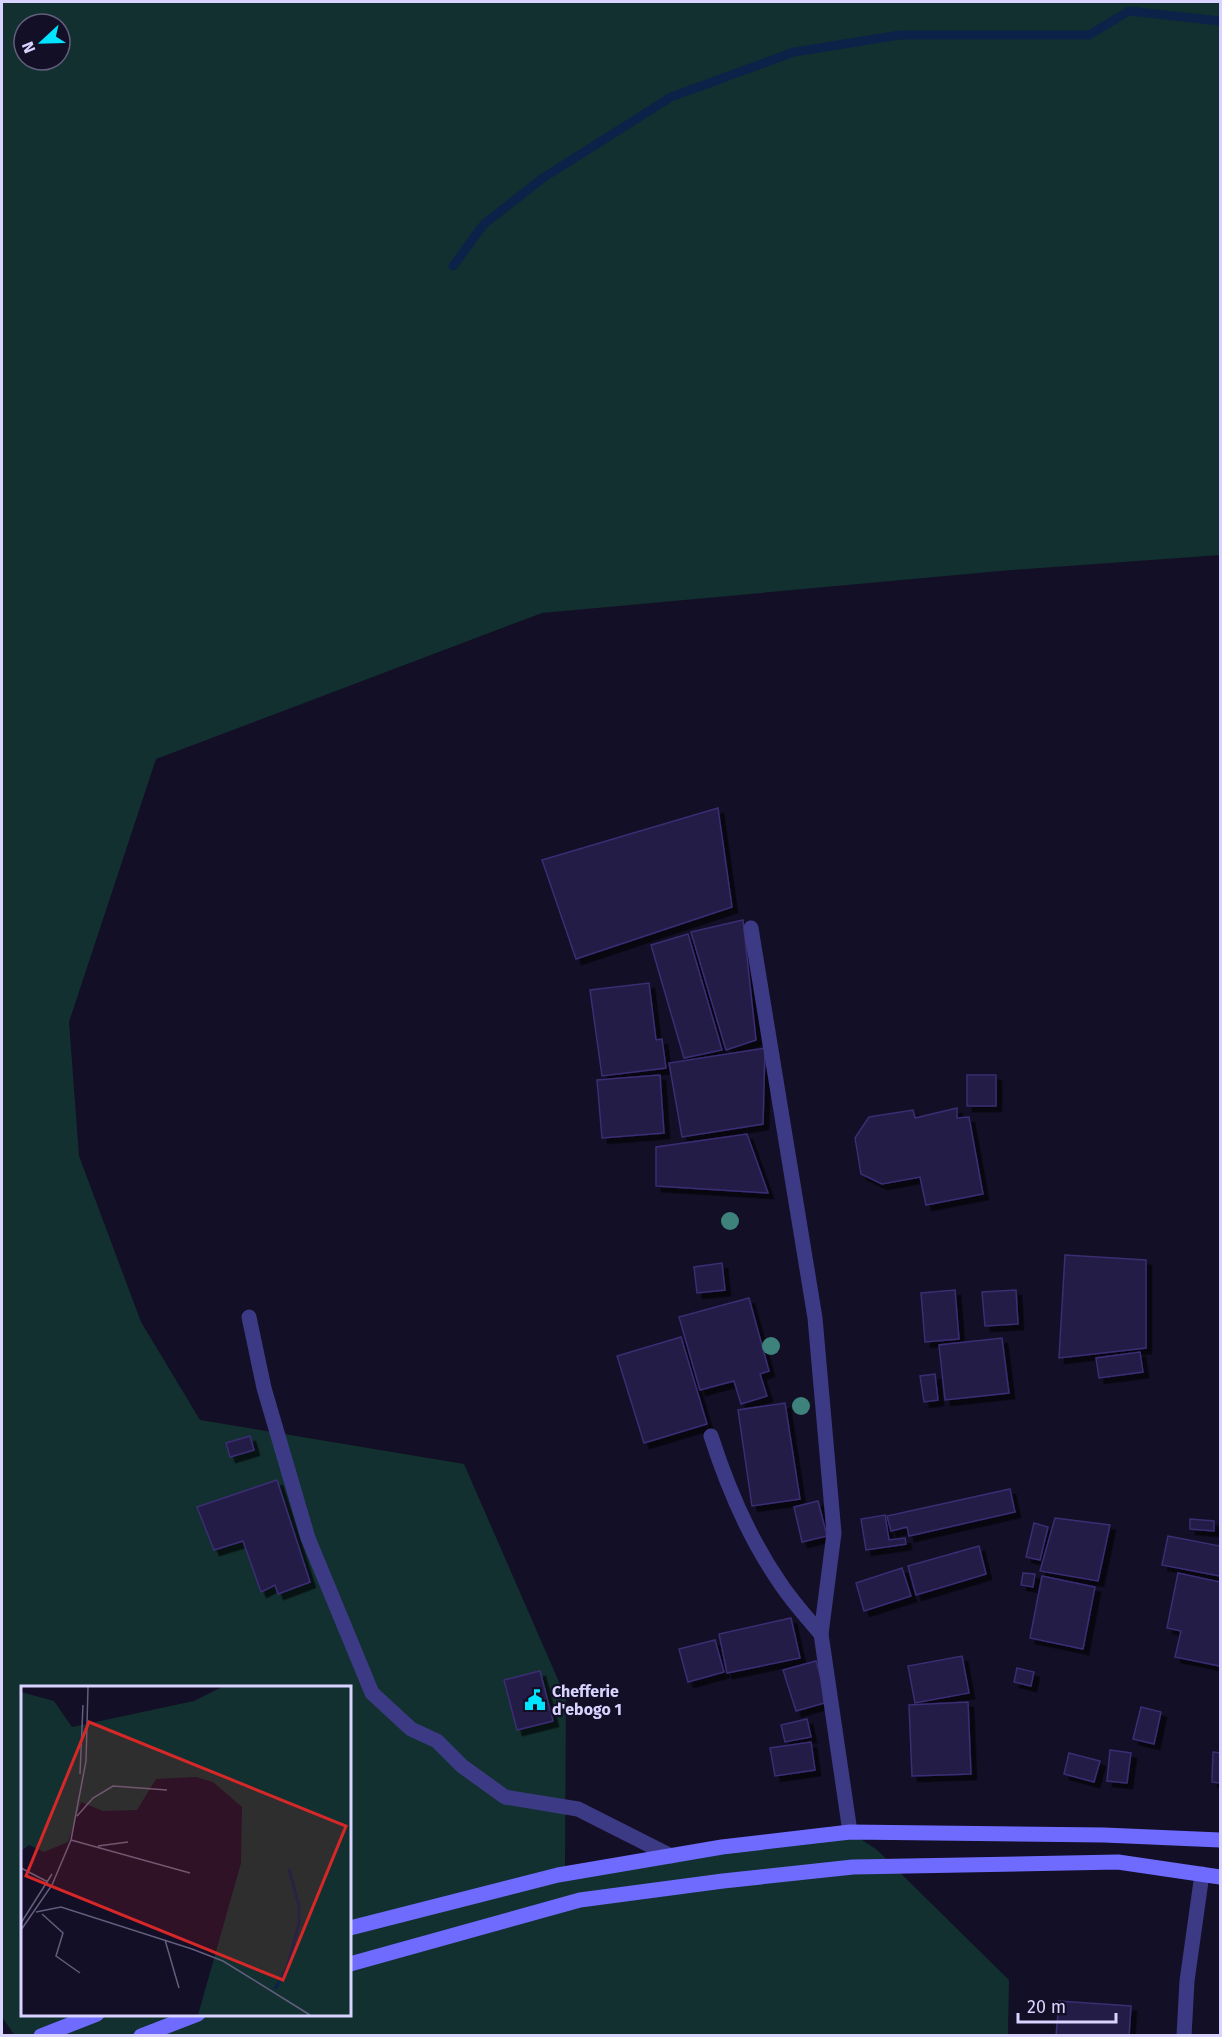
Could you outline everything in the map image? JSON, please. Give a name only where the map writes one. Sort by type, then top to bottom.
[{"type":"main road","points":[[351,1928],[558,1875],[671,1856],[850,1832],[1104,1835],[1221,1840]]},
{"type":"main road","points":[[351,1964],[580,1900],[853,1867],[1118,1862],[1221,1877]]},
{"type":"main road","points":[[41,2036],[92,2016]]},
{"type":"main road","points":[[141,2036],[193,2016]]},
{"type":"street","points":[[751,928],[815,1318],[834,1533],[821,1634],[850,1832]]},
{"type":"street","points":[[249,1317],[264,1388],[308,1538],[372,1693],[411,1729],[437,1741],[462,1766],[505,1797],[578,1809],[671,1856]]},
{"type":"street","points":[[711,1436],[725,1480],[743,1521],[780,1584],[821,1634]]},
{"type":"street","points":[[1184,2036],[1187,1981],[1202,1874]]},
{"type":"green space","points":[[2,2],[1220,2],[1220,555],[1011,570],[542,613],[156,759],[69,1022],[79,1156],[141,1322],[200,1420],[464,1464],[566,1698],[565,1869],[851,1833],[876,1849],[1009,1980],[1008,2035],[15,2036],[2,2017]]},
{"type":"building","points":[[718,808],[732,907],[576,959],[542,860]]},
{"type":"building","points":[[743,920],[756,1040],[726,1050],[691,932]]},
{"type":"building","points":[[688,934],[722,1050],[684,1058],[651,945]]},
{"type":"building","points":[[649,983],[656,1040],[662,1039],[666,1068],[602,1076],[590,990]]},
{"type":"building","points":[[765,1048],[763,1124],[682,1137],[669,1063]]},
{"type":"building","points":[[660,1075],[664,1133],[602,1138],[597,1080]]},
{"type":"building","points":[[967,1075],[996,1075],[996,1106],[967,1106]]},
{"type":"building","points":[[957,1108],[957,1118],[969,1117],[983,1194],[926,1205],[920,1177],[882,1184],[861,1174],[855,1138],[869,1117],[913,1110],[915,1118]]},
{"type":"building","points":[[747,1134],[768,1193],[656,1186],[656,1147]]},
{"type":"building","points":[[1065,1255],[1146,1260],[1146,1348],[1059,1358]]},
{"type":"building","points":[[722,1263],[725,1290],[697,1293],[694,1267]]},
{"type":"building","points":[[955,1290],[959,1339],[925,1342],[921,1293]]},
{"type":"building","points":[[1016,1290],[1018,1324],[985,1326],[982,1292]]},
{"type":"building","points":[[749,1298],[769,1371],[760,1374],[767,1396],[741,1404],[734,1381],[700,1390],[679,1317]]},
{"type":"building","points":[[681,1337],[707,1424],[644,1443],[617,1356]]},
{"type":"building","points":[[1002,1338],[1009,1393],[945,1400],[939,1345]]},
{"type":"building","points":[[1140,1352],[1143,1372],[1099,1378],[1096,1358]]},
{"type":"building","points":[[935,1374],[938,1400],[924,1402],[920,1376]]},
{"type":"building","points":[[785,1403],[800,1499],[752,1506],[738,1410]]},
{"type":"building","points":[[250,1436],[254,1450],[230,1457],[226,1443]]},
{"type":"building","points":[[277,1480],[310,1582],[278,1594],[275,1585],[261,1592],[243,1541],[214,1550],[197,1507]]},
{"type":"building","points":[[1010,1489],[1015,1512],[909,1536],[907,1527],[891,1531],[887,1516]]},
{"type":"building","points":[[818,1501],[827,1536],[802,1542],[794,1507]]},
{"type":"building","points":[[885,1515],[889,1540],[905,1538],[906,1544],[866,1550],[861,1519]]},
{"type":"building","points":[[1055,1518],[1110,1525],[1098,1581],[1040,1571]]},
{"type":"building","points":[[1190,1519],[1214,1521],[1214,1531],[1190,1529]]},
{"type":"building","points":[[1034,1523],[1048,1527],[1040,1560],[1026,1557]]},
{"type":"building","points":[[1168,1536],[1220,1546],[1220,1576],[1162,1565]]},
{"type":"building","points":[[979,1546],[986,1574],[916,1595],[908,1566]]},
{"type":"building","points":[[902,1568],[911,1596],[864,1611],[856,1583]]},
{"type":"building","points":[[1023,1573],[1035,1574],[1033,1587],[1021,1585]]},
{"type":"building","points":[[1178,1573],[1220,1582],[1220,1666],[1175,1657],[1181,1631],[1167,1628]]},
{"type":"building","points":[[1042,1576],[1095,1587],[1083,1649],[1030,1638]]},
{"type":"building","points":[[791,1618],[800,1658],[727,1673],[719,1634]]},
{"type":"building","points":[[715,1640],[724,1672],[688,1682],[679,1649]]},
{"type":"building","points":[[962,1656],[969,1693],[915,1703],[908,1666]]},
{"type":"building","points":[[816,1661],[828,1702],[796,1711],[783,1670]]},
{"type":"building","points":[[1017,1668],[1034,1672],[1031,1686],[1014,1682]]},
{"type":"building","points":[[540,1671],[553,1721],[517,1730],[504,1680]]},
{"type":"building","points":[[968,1702],[971,1774],[912,1776],[909,1705]]},
{"type":"building","points":[[1141,1707],[1161,1712],[1154,1744],[1133,1739]]},
{"type":"building","points":[[807,1719],[811,1737],[785,1742],[781,1725]]},
{"type":"building","points":[[811,1742],[815,1770],[775,1776],[770,1748]]},
{"type":"building","points":[[1110,1750],[1131,1753],[1127,1783],[1107,1781]]},
{"type":"building","points":[[1213,1752],[1220,1753],[1220,1783],[1212,1782]]},
{"type":"building","points":[[1069,1753],[1100,1761],[1094,1782],[1064,1774]]},
{"type":"building","points":[[1059,2001],[1131,2006],[1129,2036],[1056,2036]]},
{"type":"waterway","points":[[453,266],[484,224],[543,178],[671,97],[794,52],[900,35],[1089,35],[1129,11],[1220,21]]},
{"type":"place","name":"Chefferie d'ebogo 1","points":[[535,1700]]}]
